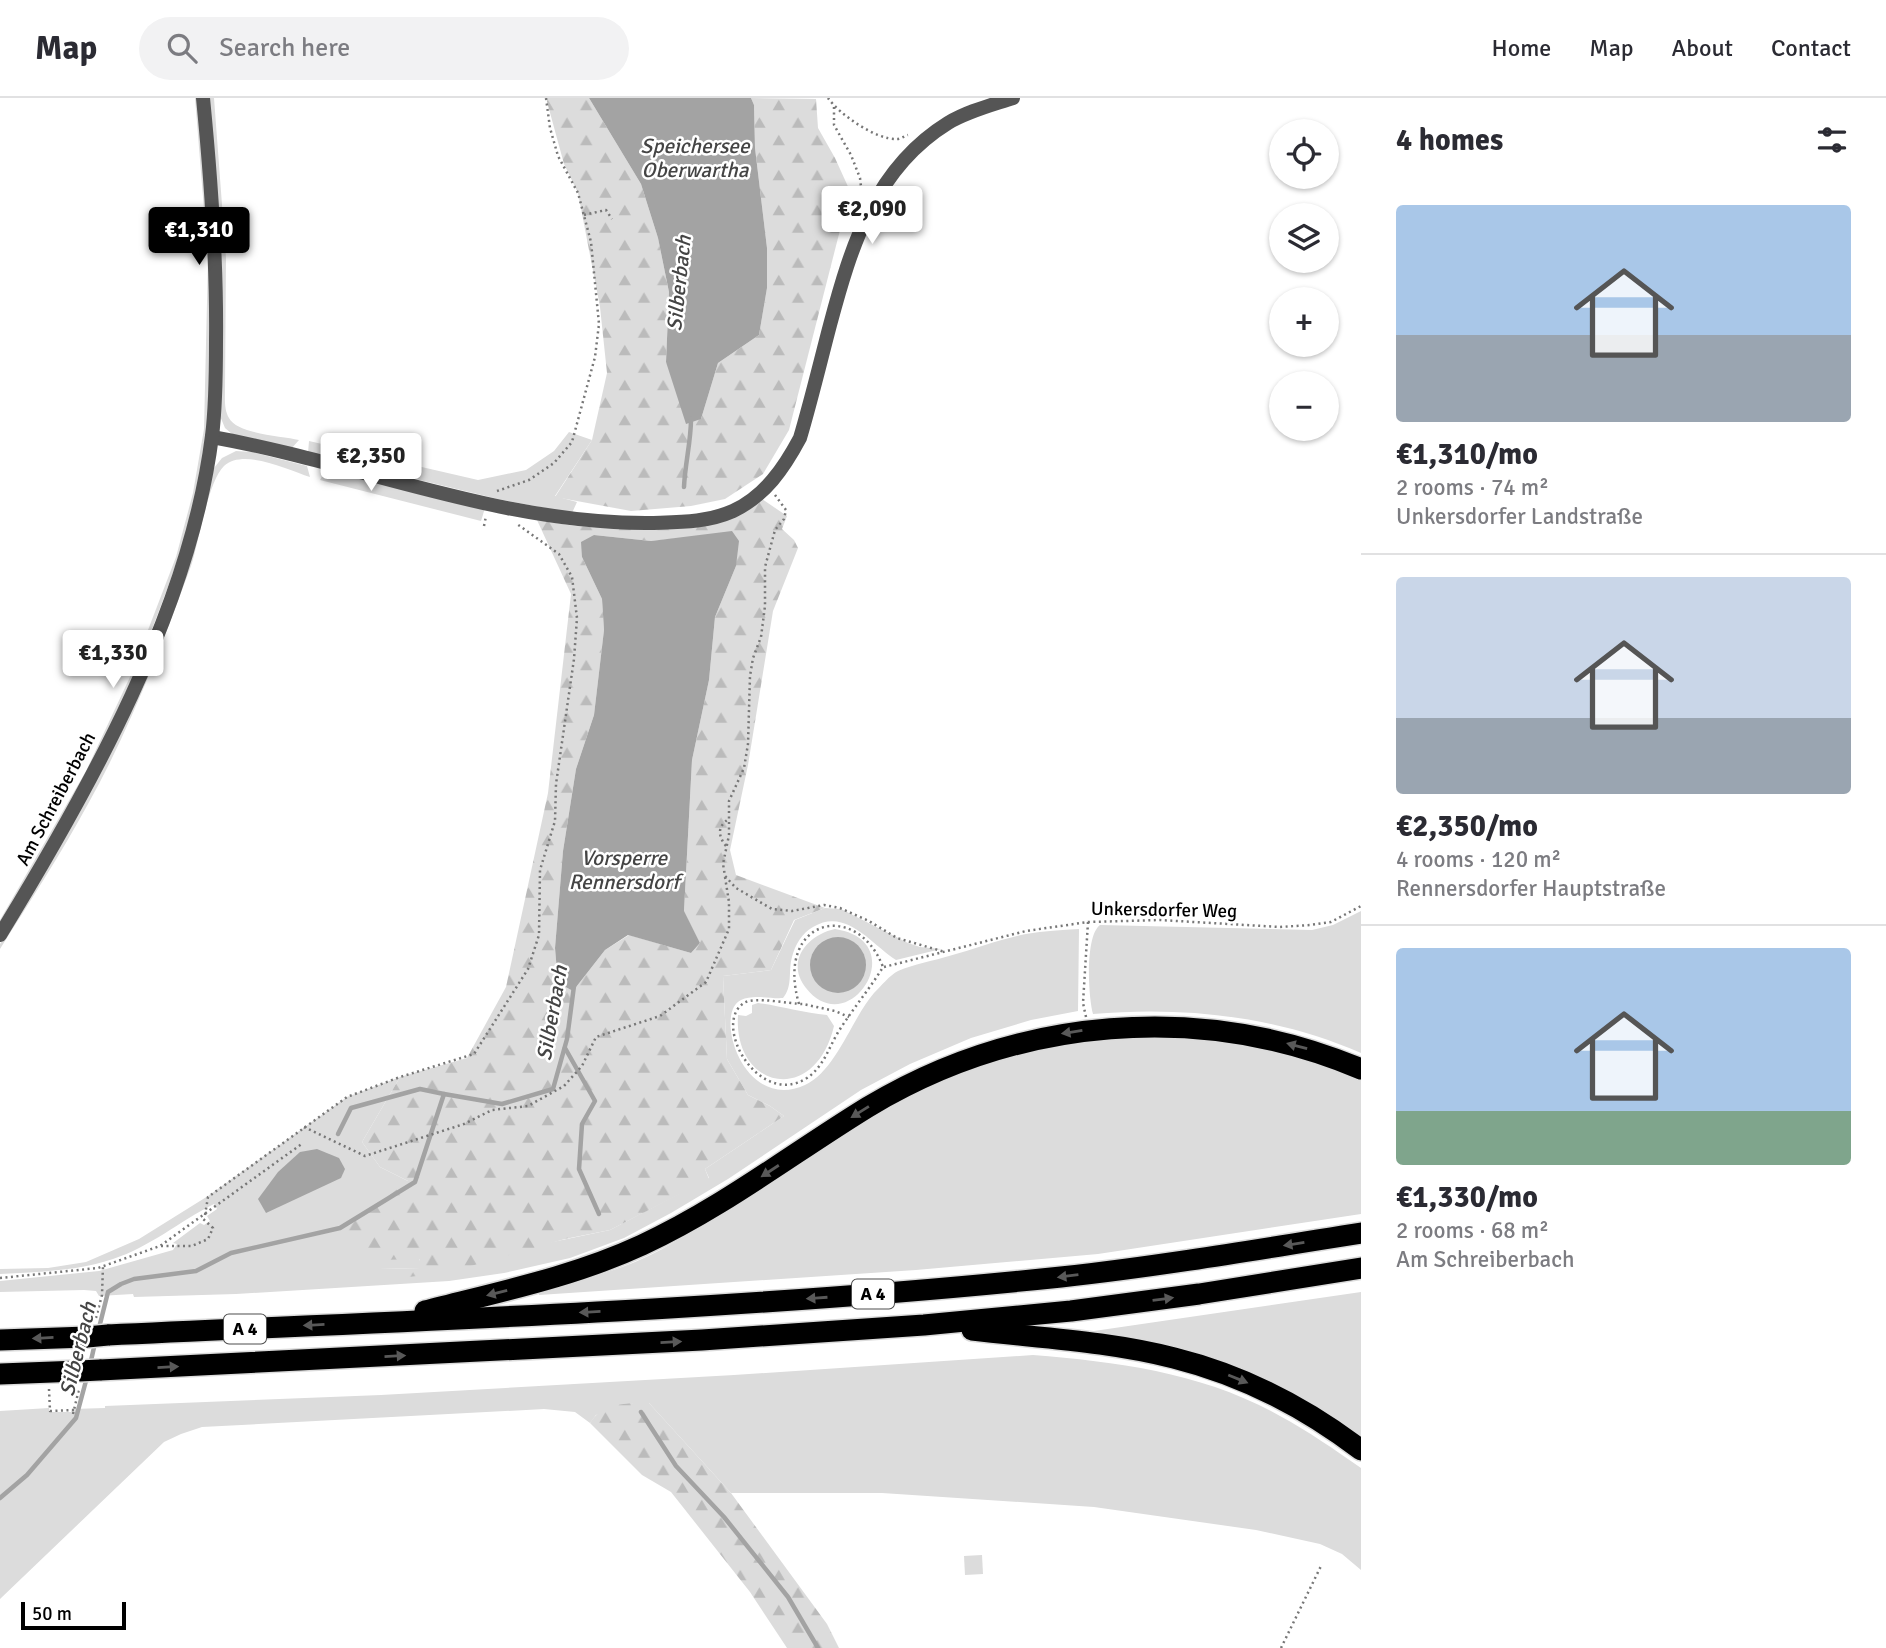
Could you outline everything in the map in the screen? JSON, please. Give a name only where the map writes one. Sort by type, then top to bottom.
[{"type":"highway","points":[[382,1322],[536,1282],[610,1259],[644,1245],[699,1214],[902,1088],[949,1067],[1046,1036],[1088,1030],[1159,1026],[1234,1032],[1308,1049],[1361,1069]]},
{"type":"highway","name":"A 4","points":[[0,1340],[698,1306],[967,1286],[1196,1260],[1361,1233]]},
{"type":"highway","name":"A 4","points":[[0,1374],[702,1340],[925,1325],[1071,1311],[1186,1296],[1361,1268]]},
{"type":"highway","points":[[925,1325],[1124,1347],[1182,1360],[1226,1374],[1268,1392],[1307,1413],[1361,1450]]},
{"type":"street","name":"Am Schreiberbach","points":[[0,935],[93,774],[157,633],[192,531],[203,486],[212,437],[217,258],[203,98]]},
{"type":"street","points":[[212,437],[537,514],[611,523],[668,522],[712,518],[734,510],[769,485],[787,463],[800,438],[846,268],[878,192],[904,159],[949,122],[1013,98]]},
{"type":"path","points":[[509,495],[496,492],[529,481],[554,463],[572,442],[596,357],[599,324],[591,242],[578,193],[558,156],[550,128],[546,98]]},
{"type":"path","points":[[828,98],[835,107],[869,131],[896,139],[914,133]]},
{"type":"path","points":[[835,107],[834,125],[851,155],[860,178],[862,195]]},
{"type":"path","points":[[584,215],[606,210],[612,219]]},
{"type":"path","points":[[203,1216],[208,1197],[347,1097],[474,1054],[528,969],[539,935],[540,870],[555,821],[556,784],[574,659],[577,618],[572,577],[559,554],[489,503]]},
{"type":"path","points":[[304,1127],[365,1156],[464,1124],[492,1110],[528,1106],[564,1086],[582,1066],[596,1037],[660,1016],[706,982],[729,929],[729,902],[723,864],[729,801],[744,768],[748,744],[750,677],[753,658],[761,637],[765,606],[765,567],[775,530],[784,519],[786,510]]},
{"type":"path","points":[[726,846],[721,839],[720,827],[729,819]]},
{"type":"path","points":[[725,876],[736,888],[772,909],[792,911],[824,905],[840,908],[897,938],[945,952]]},
{"type":"path","name":"Unkersdorfer Weg","points":[[883,967],[1026,931],[1088,922],[1160,920],[1280,927],[1331,922],[1361,906]]},
{"type":"path","points":[[1088,922],[1083,1003],[1088,1030]]},
{"type":"path","points":[[799,1004],[794,970],[797,952],[803,939],[815,929],[828,926],[847,929],[859,935],[878,953],[883,967],[817,1070],[805,1079],[792,1083],[765,1081],[755,1073],[737,1043],[734,1023],[736,1013],[744,1003],[753,1001],[817,1006],[849,1017]]},
{"type":"path","points":[[0,1278],[103,1266],[160,1246],[303,1143]]},
{"type":"path","points":[[160,1246],[192,1246],[208,1239],[213,1228],[203,1216]]},
{"type":"path","points":[[102,1295],[103,1266]]},
{"type":"path","points":[[50,1407],[50,1411],[74,1410]]},
{"type":"path","points":[[1281,1648],[1321,1566]]},
{"type":"green space","points":[[195,98],[198,98],[205,166],[212,304],[207,428],[196,495],[167,588],[113,722],[67,812],[0,925],[0,920],[86,771],[130,677],[176,557],[193,493],[204,429],[208,259]]},
{"type":"green space","points":[[208,98],[214,98],[226,258],[226,412],[241,428],[299,440],[291,449],[232,434],[225,428],[220,416],[221,238]]},
{"type":"green space","points":[[546,98],[589,98],[641,184],[658,238],[669,292],[666,362],[701,419],[718,363],[759,335],[767,288],[767,248],[755,148],[754,105],[751,98],[816,99],[818,128],[850,191],[789,430],[763,474],[725,499],[691,506],[631,511],[555,497],[592,440],[607,373],[600,307],[578,193],[564,164]]},
{"type":"green space","points":[[569,432],[592,440],[555,496],[577,502],[572,513],[498,499],[308,453],[309,441],[478,480],[526,470],[554,451]]},
{"type":"green space","points":[[236,451],[252,452],[307,466],[310,477],[266,462],[243,459],[224,466],[218,474],[191,566],[131,717],[78,823],[0,949],[0,944],[42,876],[111,750],[214,468],[222,458]]},
{"type":"green space","points":[[325,471],[485,508],[481,521],[320,480]]},
{"type":"green space","points":[[762,499],[787,516],[782,529],[798,548],[773,611],[748,765],[730,850],[736,875],[825,908],[794,920],[771,970],[723,976],[727,1059],[748,1095],[784,1116],[705,1169],[709,1179],[610,1230],[565,1239],[450,1272],[380,1278],[379,1269],[420,1268],[420,1259],[377,1260],[345,1229],[408,1181],[380,1167],[362,1142],[400,1077],[467,1058],[506,987],[548,793],[571,594],[537,520],[575,526],[635,529]],"holes":[[[594,535],[651,541],[692,537],[736,566],[715,617],[709,680],[692,760],[684,912],[700,943],[691,953],[629,935],[605,950],[573,991],[558,983],[555,948],[563,851],[576,769],[594,715],[604,630],[602,599],[582,557]]]},
{"type":"green space","points":[[825,908],[841,909],[908,943],[941,949],[896,960],[847,924],[825,922],[805,933],[793,953],[789,984],[783,998],[746,998],[733,1009],[730,1023],[739,1058],[750,1074],[765,1085],[783,1090],[805,1085],[816,1078],[835,1056],[874,993],[898,971],[1016,936],[1079,929],[1078,1011],[1031,1020],[971,1038],[910,1064],[861,1090],[728,1179],[671,1213],[624,1238],[570,1258],[504,1273],[449,1281],[236,1294],[134,1297],[133,1294],[99,1296],[96,1291],[84,1290],[0,1292],[0,1281],[99,1271],[173,1250],[177,1244],[173,1243],[200,1223],[204,1225],[210,1221],[207,1216],[217,1209],[214,1204],[140,1248],[113,1259],[43,1272],[0,1274],[0,1269],[48,1268],[86,1262],[139,1239],[208,1196],[347,1097],[400,1077],[362,1142],[380,1167],[408,1181],[421,1268],[380,1269],[380,1278],[610,1230],[709,1178],[705,1169],[784,1116],[748,1095],[727,1059],[723,976],[771,970],[795,920]]},
{"type":"green space","points":[[1361,911],[1361,1053],[1296,1030],[1229,1017],[1161,1012],[1093,1014],[1089,981],[1090,953],[1095,931],[1100,925],[1312,930],[1333,925]]},
{"type":"green space","points":[[835,929],[858,937],[870,951],[872,967],[866,984],[855,997],[840,1004],[823,1002],[806,988],[798,969],[802,951],[808,943]]},
{"type":"green space","points":[[758,1003],[827,1015],[834,1026],[824,1052],[810,1069],[794,1078],[777,1079],[761,1072],[748,1059],[740,1040],[738,1015],[746,1016],[752,1013],[752,1005]]},
{"type":"green space","points":[[1168,1035],[1266,1049],[1315,1062],[1361,1080],[1361,1214],[1098,1254],[916,1270],[539,1295],[539,1292],[635,1262],[661,1249],[856,1127],[950,1077],[990,1062],[1052,1046],[1103,1039]]},
{"type":"green space","points":[[1361,1292],[1361,1438],[1300,1397],[1234,1367],[1165,1346],[1093,1334],[1094,1331]]},
{"type":"green space","points":[[1033,1355],[1129,1366],[1191,1380],[1251,1401],[1321,1441],[1361,1468],[1361,1570],[1342,1554],[1320,1544],[1256,1530],[1094,1507],[882,1493],[731,1493],[649,1403],[634,1403],[596,1415],[590,1423],[575,1412],[544,1409],[202,1427],[164,1442],[0,1599],[0,1411],[49,1408],[50,1412],[71,1412],[72,1409],[105,1406],[381,1395]]},
{"type":"green space","points":[[649,1403],[731,1493],[827,1624],[839,1648],[787,1648],[750,1592],[671,1492],[642,1475],[590,1423],[604,1409]]},
{"type":"green space","points":[[982,1555],[983,1574],[965,1575],[964,1556]]},
{"type":"water","name":"Speichersee Oberwartha","points":[[589,98],[751,98],[754,105],[755,148],[767,248],[767,288],[759,335],[718,363],[701,419],[686,424],[666,362],[669,292],[658,238],[641,184]]},
{"type":"water","name":"Vorsperre Rennersdorf","points":[[732,531],[739,541],[736,566],[715,617],[709,680],[692,760],[684,911],[700,943],[691,953],[628,935],[605,950],[573,991],[558,983],[555,948],[563,851],[576,769],[594,715],[604,630],[602,599],[582,557],[581,542],[594,535],[651,541]]},
{"type":"water","points":[[838,937],[849,939],[858,945],[864,954],[864,976],[858,985],[849,991],[838,993],[827,991],[818,985],[812,976],[810,965],[812,954],[818,945],[827,939]]},
{"type":"water","points":[[317,1149],[339,1158],[345,1169],[341,1178],[266,1213],[258,1199],[278,1172],[300,1152]]},
{"type":"waterway","name":"Silberbach","points":[[684,487],[691,419]]},
{"type":"waterway","name":"Silberbach","points":[[99,1328],[108,1292],[121,1284],[134,1279],[196,1271],[231,1253],[340,1228],[415,1182],[444,1094],[502,1104],[553,1089],[567,1039],[574,986]]},
{"type":"waterway","points":[[565,1048],[595,1101],[582,1124],[579,1169],[599,1214]]},
{"type":"waterway","points":[[338,1134],[351,1108],[420,1089],[444,1094]]},
{"type":"waterway","name":"Silberbach","points":[[90,1365],[95,1343]]},
{"type":"waterway","name":"Silberbach","points":[[0,1498],[27,1475],[76,1418],[87,1377]]},
{"type":"waterway","points":[[641,1412],[676,1466],[724,1517],[788,1597],[818,1648]]}]
